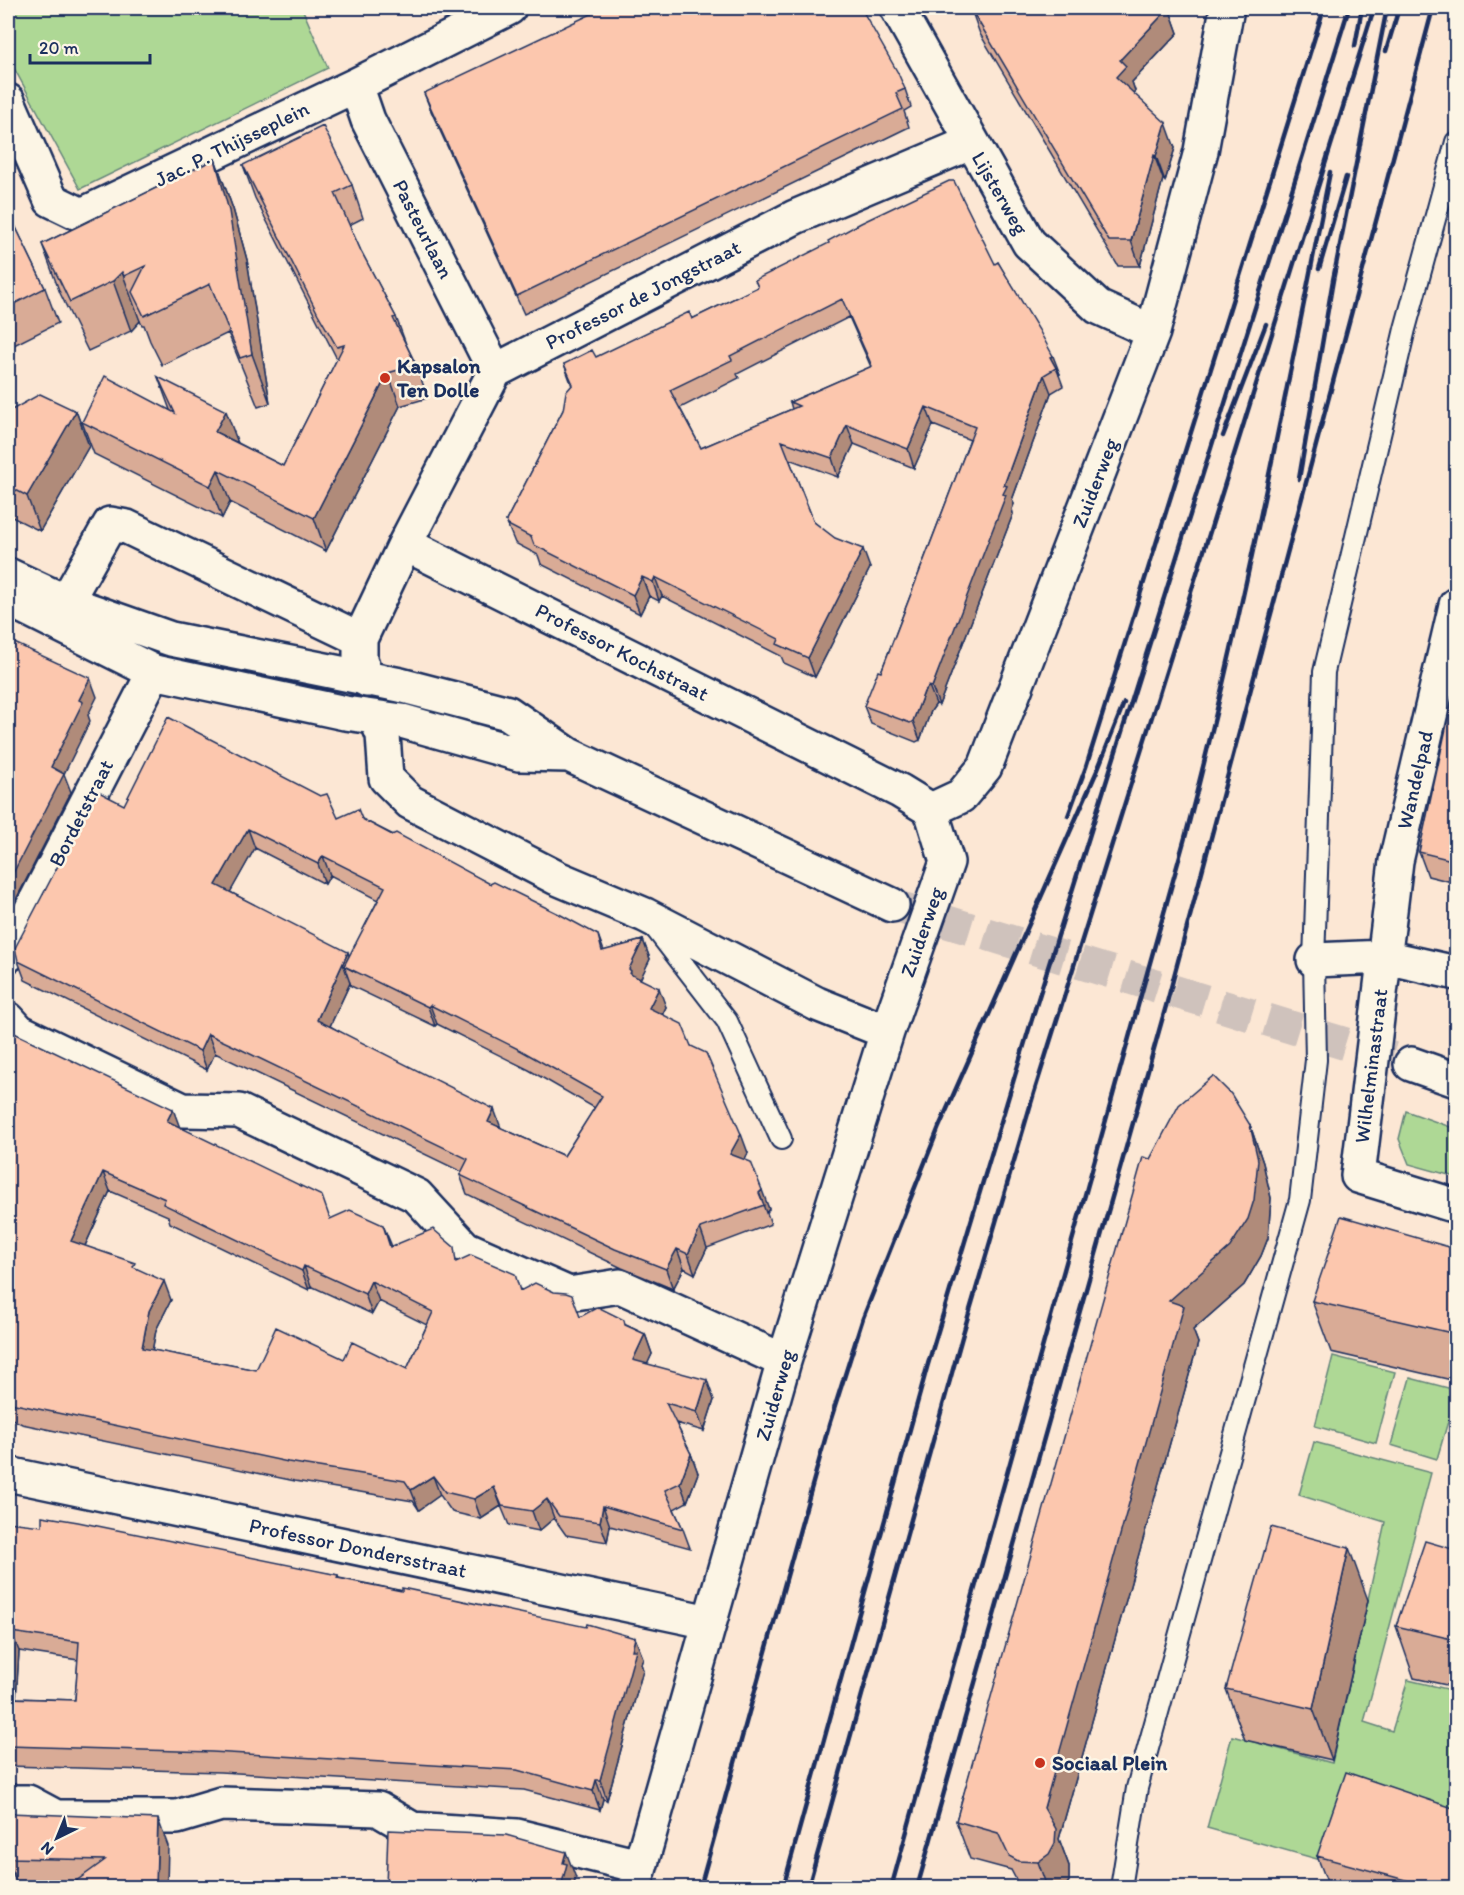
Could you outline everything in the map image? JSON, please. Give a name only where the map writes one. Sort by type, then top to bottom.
[{"type":"street","name":"Jac. P. Thijsseplein","points":[[8,101],[51,200],[82,215],[509,8]]},
{"type":"street","name":"Lijsterweg","points":[[897,8],[970,143],[1029,243],[1098,307],[1153,332]]},
{"type":"street","name":"Zuiderweg","points":[[636,1877],[784,1361],[887,1032],[947,862],[931,810],[961,796],[985,767],[1153,332],[1202,151],[1227,8]]},
{"type":"street","name":"Pasteurlaan","points":[[356,84],[368,120],[495,371]]},
{"type":"street","name":"Professor de Jongstraat","points":[[495,371],[795,217],[970,143]]},
{"type":"street","points":[[368,680],[360,658],[360,639],[405,544],[495,371]]},
{"type":"street","points":[[66,602],[110,524],[127,527],[360,639]]},
{"type":"street","name":"Professor Kochstraat","points":[[405,544],[889,786],[931,810]]},
{"type":"street","points":[[8,575],[66,602],[171,639],[400,685],[508,713],[569,755],[892,905]]},
{"type":"street","points":[[8,599],[154,672],[345,713],[402,721],[519,754],[569,755]]},
{"type":"street","name":"Wandelpad","points":[[1384,957],[1396,861],[1456,605]]},
{"type":"street","name":"Bordetstraat","points":[[8,955],[154,672]]},
{"type":"street","points":[[376,718],[383,735],[386,778],[411,802],[557,878],[645,915],[817,1004],[887,1032]]},
{"type":"street","points":[[1314,960],[1384,957],[1456,973]]},
{"type":"street","name":"Wilhelminastraat","points":[[1384,957],[1358,1176],[1456,1206]]},
{"type":"street","points":[[8,1019],[19,1031],[183,1110],[239,1111],[417,1196],[465,1248],[569,1294],[620,1287],[784,1361]]},
{"type":"street","points":[[1411,1064],[1456,1080]]},
{"type":"street","name":"Professor Dondersstraat","points":[[8,1474],[709,1622]]},
{"type":"street","points":[[8,1802],[28,1802],[56,1817],[177,1817],[221,1804],[378,1809],[412,1829],[517,1836],[636,1877]]},
{"type":"lane","points":[[1121,1887],[1137,1788],[1300,1200],[1316,1060],[1314,960],[1324,672],[1405,329],[1456,142]]},
{"type":"lane","points":[[645,915],[727,1021],[781,1139]]},
{"type":"green space","points":[[8,8],[302,8],[328,68],[80,189],[8,57]]},
{"type":"green space","points":[[1406,1111],[1456,1129],[1456,1177],[1409,1164],[1399,1139]]},
{"type":"green space","points":[[1333,1356],[1395,1372],[1376,1443],[1315,1426]]},
{"type":"green space","points":[[1410,1378],[1456,1390],[1456,1401],[1454,1401],[1437,1459],[1391,1445]]},
{"type":"green space","points":[[1314,1442],[1431,1473],[1364,1722],[1392,1731],[1408,1680],[1456,1691],[1456,1847],[1338,1865],[1207,1828],[1232,1736],[1332,1763],[1385,1522],[1299,1495]]},
{"type":"building","points":[[604,8],[861,8],[905,89],[896,93],[903,109],[517,296],[424,93]]},
{"type":"building","points":[[1169,8],[1120,60],[1126,66],[1116,77],[1166,123],[1156,156],[1154,155],[1131,241],[1109,241],[971,9]]},
{"type":"building","points":[[323,126],[352,185],[335,193],[361,251],[396,317],[393,318],[416,365],[388,373],[314,518],[218,470],[210,486],[82,422],[105,376],[175,413],[158,377],[226,411],[215,432],[283,466],[344,345],[337,347],[318,314],[243,165]]},
{"type":"building","points":[[215,159],[229,211],[252,354],[240,358],[210,284],[144,316],[132,292],[145,266],[124,276],[122,272],[113,281],[70,302],[42,244]]},
{"type":"building","points":[[949,181],[954,181],[995,264],[998,262],[1039,330],[1053,356],[1050,357],[1056,368],[1044,375],[1004,485],[1007,486],[1003,494],[1006,495],[932,687],[929,686],[924,692],[913,721],[910,723],[864,706],[878,671],[881,672],[975,427],[926,407],[908,449],[847,425],[832,458],[782,441],[814,522],[835,538],[863,549],[808,658],[777,644],[779,639],[655,577],[653,582],[642,577],[633,595],[534,545],[531,537],[508,525],[506,521],[563,410],[566,392],[573,384],[564,364],[592,350],[596,357],[689,312],[692,319],[758,287],[755,280],[829,243],[828,241]],"holes":[[[842,299],[872,366],[790,402],[799,406],[701,448],[670,390],[732,360],[730,356]]]},
{"type":"building","points":[[8,211],[45,288],[8,307]]},
{"type":"building","points":[[40,394],[76,411],[27,496],[8,486],[8,412]]},
{"type":"building","points":[[8,640],[90,678],[79,700],[83,702],[51,767],[64,774],[8,883]]},
{"type":"building","points":[[1456,683],[1456,861],[1419,852]]},
{"type":"building","points":[[168,717],[320,796],[327,794],[338,818],[358,809],[362,819],[392,835],[396,833],[490,884],[494,882],[561,915],[598,935],[602,951],[643,940],[629,969],[630,974],[659,988],[649,1008],[682,1024],[691,1046],[706,1053],[741,1134],[730,1154],[751,1162],[762,1190],[759,1193],[764,1205],[700,1228],[688,1254],[677,1249],[666,1269],[615,1249],[460,1175],[468,1159],[238,1048],[208,1034],[200,1051],[18,961],[15,948],[97,791],[124,805]],"holes":[[[248,829],[318,864],[323,856],[385,887],[344,966],[428,1007],[430,1005],[522,1051],[602,1096],[564,1156],[488,1122],[494,1109],[317,1020],[348,952],[216,885]]]},
{"type":"building","points":[[8,1030],[173,1109],[167,1121],[322,1196],[330,1219],[350,1210],[383,1225],[390,1247],[433,1229],[454,1247],[456,1262],[471,1255],[515,1274],[520,1291],[535,1283],[554,1292],[572,1295],[580,1317],[598,1307],[624,1320],[625,1325],[645,1334],[633,1360],[707,1380],[697,1412],[666,1403],[691,1454],[680,1483],[665,1490],[683,1529],[603,1506],[600,1522],[559,1516],[547,1499],[532,1511],[502,1506],[494,1487],[474,1499],[445,1492],[433,1476],[411,1490],[405,1481],[288,1462],[8,1401]],"holes":[[[103,1172],[165,1199],[163,1204],[302,1271],[304,1266],[365,1294],[371,1281],[433,1312],[407,1369],[352,1342],[344,1359],[276,1327],[256,1370],[142,1348],[149,1311],[164,1281],[133,1267],[135,1263],[71,1241]]]},
{"type":"building","points":[[1213,1076],[1231,1094],[1250,1125],[1258,1160],[1254,1200],[1248,1219],[1230,1247],[1169,1301],[1184,1306],[1044,1808],[1056,1829],[1055,1843],[1049,1854],[1038,1862],[1018,1861],[1009,1856],[998,1833],[956,1821],[1143,1157],[1150,1159],[1179,1105]]},
{"type":"building","points":[[1341,1216],[1456,1249],[1456,1334],[1312,1301]]},
{"type":"building","points":[[42,1516],[78,1522],[338,1575],[337,1578],[402,1591],[402,1588],[586,1627],[587,1624],[635,1638],[632,1650],[636,1650],[600,1780],[596,1780],[593,1791],[517,1770],[212,1752],[8,1746],[8,1698],[8,1522],[42,1526]],"holes":[[[11,1632],[79,1642],[75,1700],[8,1698]]]},
{"type":"building","points":[[1271,1527],[1349,1548],[1313,1709],[1226,1689]]},
{"type":"building","points":[[1425,1541],[1456,1550],[1456,1640],[1396,1626]]},
{"type":"building","points":[[1346,1772],[1456,1809],[1456,1887],[1431,1887],[1317,1856]]},
{"type":"building","points":[[9,1813],[158,1819],[156,1886],[192,1887],[68,1887],[105,1860],[8,1858]]},
{"type":"building","points":[[388,1830],[506,1835],[566,1852],[563,1863],[567,1864],[561,1887],[386,1887]]},
{"type":"tunnel","points":[[892,905],[1411,1064]]},
{"type":"railway","points":[[1068,816],[1086,767],[1324,8]]},
{"type":"railway","points":[[783,1888],[928,1364],[1035,1009],[1349,8]]},
{"type":"railway","points":[[1355,46],[1362,8]]},
{"type":"railway","points":[[808,1888],[962,1337],[1034,1093],[1374,8]]},
{"type":"railway","points":[[1299,479],[1333,280],[1387,8]]},
{"type":"railway","points":[[1386,51],[1399,8]]},
{"type":"railway","points":[[917,1888],[1166,1006],[1433,8]]},
{"type":"railway","points":[[891,1888],[1207,752],[1245,587],[1330,172]]},
{"type":"railway","points":[[1319,269],[1346,177]]},
{"type":"railway","points":[[1223,436],[1266,324]]},
{"type":"railway","points":[[700,1888],[829,1425],[863,1318],[939,1127],[1097,771],[1124,703]]},
{"type":"place","name":"Kapsalon Ten Dolle","points":[[385,378]]},
{"type":"place","name":"Sociaal Plein","points":[[1040,1763]]}]
